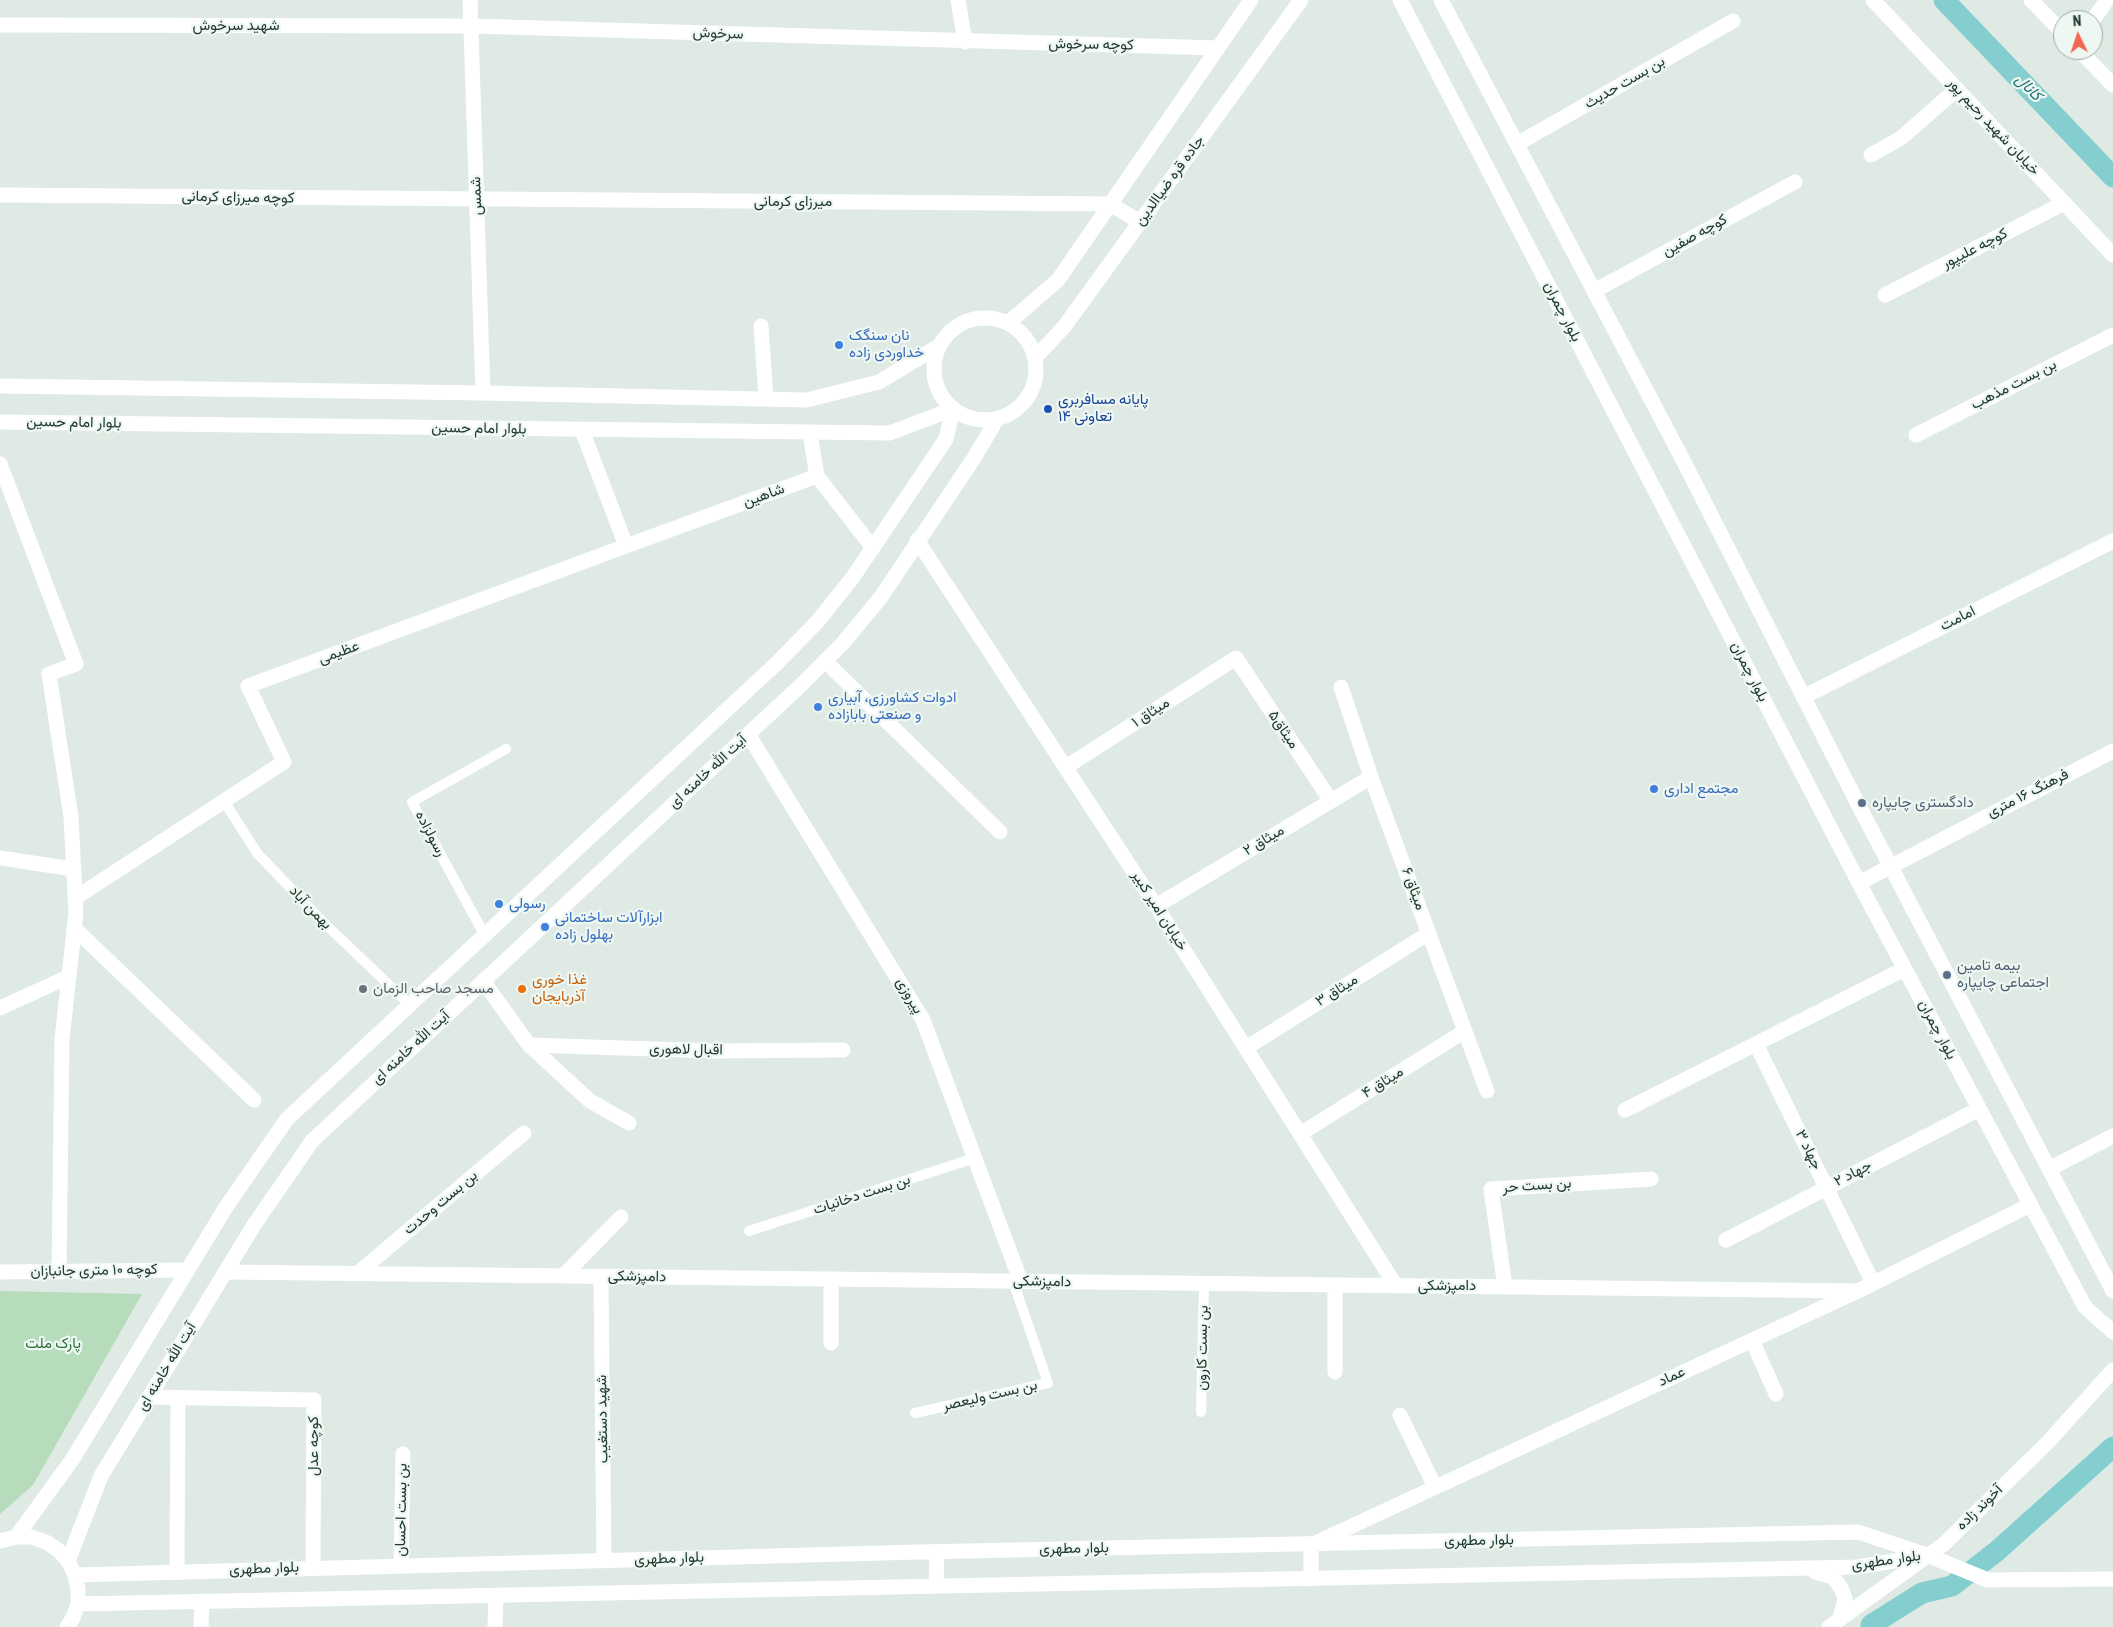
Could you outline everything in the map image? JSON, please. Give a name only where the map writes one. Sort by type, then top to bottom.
[{"type":"street","name":"شمس","points":[[470,0],[483,393]]},
{"type":"street","points":[[958,0],[964,42]]},
{"type":"street","points":[[1008,323],[1058,280],[1251,0]]},
{"type":"street","name":"جاده قره ضیاالدین","points":[[1035,358],[1064,327],[1301,0]]},
{"type":"street","name":"بلوار چمران","points":[[1400,0],[1904,969],[2084,1307],[2113,1332]]},
{"type":"street","points":[[1441,0],[1684,462],[1890,866],[2113,1291]]},
{"type":"street","name":"خیابان شهید رحیم پور","points":[[1873,0],[2113,254]]},
{"type":"street","points":[[2031,0],[2053,23]]},
{"type":"street","name":"بن بست حدیث","points":[[1517,144],[1733,21]]},
{"type":"street","name":"شهید سرخوش","points":[[0,25],[471,26]]},
{"type":"street","name":"سرخوش","points":[[471,26],[964,42]]},
{"type":"street","name":"کوچه سرخوش","points":[[964,42],[1218,48]]},
{"type":"street","points":[[2089,60],[2113,85]]},
{"type":"street","points":[[1871,155],[1902,138],[1957,89]]},
{"type":"street","name":"کوچه صفین","points":[[1594,291],[1795,182]]},
{"type":"street","name":"کوچه میرزای کرمانی","points":[[0,195],[477,200]]},
{"type":"street","name":"میرزای کرمانی","points":[[477,200],[1110,204]]},
{"type":"street","name":"کوچه علیپور","points":[[1885,295],[2064,203]]},
{"type":"street","points":[[1110,204],[1140,222]]},
{"type":"street","points":[[992,318],[1008,323],[1020,332],[1030,344],[1035,358],[1036,374],[1032,389],[1024,403],[1011,413],[996,419],[981,420],[966,417],[953,409],[942,396],[935,380],[934,363],[939,346],[949,333],[961,324],[976,319],[992,318]]},
{"type":"street","points":[[761,326],[766,399]]},
{"type":"street","name":"بن بست مذهب","points":[[1916,435],[2113,335]]},
{"type":"street","points":[[0,386],[807,400],[879,382],[939,346]]},
{"type":"street","points":[[16,1537],[72,1460],[226,1207],[287,1119],[777,663],[818,621],[854,577],[946,439],[953,409]]},
{"type":"street","name":"بلوار امام حسین","points":[[0,422],[890,433],[953,409]]},
{"type":"street","name":"آیت الله خامنه ای","points":[[72,1568],[101,1476],[254,1225],[312,1140],[748,734],[843,643],[881,596],[974,458],[996,419]]},
{"type":"street","points":[[582,430],[626,546]]},
{"type":"street","points":[[810,433],[817,476],[872,548]]},
{"type":"street","points":[[0,464],[76,664],[49,674],[71,817],[75,898],[74,928],[62,1039],[59,1272]]},
{"type":"street","name":"شاهین","points":[[626,546],[817,476]]},
{"type":"street","name":"خیابان امیر کبیر","points":[[917,540],[1156,906],[1396,1286]]},
{"type":"street","name":"امامت","points":[[1803,697],[2113,541]]},
{"type":"street","name":"عظیمی","points":[[75,898],[284,762],[248,686],[626,546]]},
{"type":"street","name":"میثاق ۱","points":[[1066,767],[1236,658]]},
{"type":"street","name":"میثاق۵","points":[[1236,658],[1331,801]]},
{"type":"street","points":[[825,661],[1000,832]]},
{"type":"street","name":"میثاق ۶","points":[[1341,687],[1487,1091]]},
{"type":"street","name":"پیروزی","points":[[748,734],[923,1020],[975,1158],[1017,1282]]},
{"type":"street","name":"فرهنگ ۱۶ متری","points":[[1859,883],[2113,751]]},
{"type":"street","name":"میثاق ۲","points":[[1156,906],[1372,777]]},
{"type":"street","points":[[0,858],[73,869]]},
{"type":"street","points":[[74,928],[254,1100]]},
{"type":"street","name":"میثاق ۳","points":[[1246,1048],[1429,933]]},
{"type":"street","points":[[1626,1110],[1904,969]]},
{"type":"street","points":[[0,1008],[68,977]]},
{"type":"street","points":[[483,981],[529,1045],[590,1101],[629,1123]]},
{"type":"street","name":"میثاق ۴","points":[[1300,1134],[1465,1031]]},
{"type":"street","name":"جهاد ۳","points":[[1756,1044],[1873,1283]]},
{"type":"street","name":"اقبال لاهوری","points":[[529,1045],[716,1051],[843,1050]]},
{"type":"street","name":"جهاد ۲","points":[[1726,1240],[1979,1109]]},
{"type":"street","name":"بن بست وحدت","points":[[358,1273],[524,1133]]},
{"type":"street","points":[[2049,1169],[2113,1136]]},
{"type":"street","name":"بن بست حر","points":[[1505,1287],[1491,1189],[1651,1179]]},
{"type":"street","name":"عماد","points":[[1311,1545],[1858,1291],[2030,1205]]},
{"type":"street","points":[[562,1276],[621,1217]]},
{"type":"street","name":"کوچه ۱۰ متری جانبازان","points":[[0,1272],[187,1270]]},
{"type":"street","name":"دامپزشکی","points":[[225,1272],[1858,1291]]},
{"type":"street","name":"شهید دستغیب","points":[[601,1277],[604,1561]]},
{"type":"street","points":[[831,1279],[831,1343]]},
{"type":"street","points":[[1335,1285],[1335,1372]]},
{"type":"street","points":[[1752,1340],[1776,1394]]},
{"type":"street","name":"آخوند زاده","points":[[1838,1624],[1944,1544],[2048,1442],[2113,1370]]},
{"type":"street","name":"کوچه عدل","points":[[149,1397],[314,1400],[313,1568]]},
{"type":"street","points":[[177,1572],[178,1398]]},
{"type":"street","points":[[1400,1415],[1435,1487]]},
{"type":"street","name":"بن بست احسان","points":[[401,1566],[403,1454]]},
{"type":"street","name":"بلوار مطهری","points":[[72,1568],[177,1572],[937,1552],[1858,1532],[1928,1555]]},
{"type":"street","points":[[0,1541],[16,1537],[31,1537],[46,1542],[58,1550],[72,1568],[78,1589],[78,1604],[73,1618],[67,1627]]},
{"type":"street","points":[[1311,1545],[1312,1579]]},
{"type":"street","points":[[936,1586],[937,1552]]},
{"type":"street","points":[[1928,1555],[1988,1580],[2113,1579]]},
{"type":"street","name":"بلوار مطهری","points":[[78,1604],[1794,1569],[1857,1567],[1928,1555]]},
{"type":"street","points":[[1794,1569],[1833,1577],[1845,1598],[1838,1624]]},
{"type":"street","points":[[495,1627],[496,1595]]},
{"type":"street","points":[[201,1627],[202,1601]]},
{"type":"lane","name":"رسولزاده","points":[[484,934],[412,802],[506,749]]},
{"type":"lane","name":"بهمن آباد","points":[[224,801],[258,853],[320,919],[409,1004]]},
{"type":"lane","name":"بن بست دخانیات","points":[[749,1231],[975,1158]]},
{"type":"lane","name":"بن بست ولیعصر","points":[[915,1413],[1048,1383],[1017,1282]]},
{"type":"lane","name":"بن بست کارون","points":[[1201,1412],[1204,1284]]},
{"type":"green space","name":"پارک ملت","points":[[0,1291],[142,1294],[33,1485],[0,1514]]},
{"type":"waterway","name":"کانال","points":[[1944,0],[2113,177]]},
{"type":"waterway","points":[[1871,1625],[1922,1593],[1952,1586],[1997,1551],[2113,1447]]},
{"type":"place","name":"نان سنگک خداوردی زاده","points":[[839,345]]},
{"type":"place","name":"پایانه مسافربری تعاونی ۱۴","points":[[1048,409]]},
{"type":"place","name":"ادوات کشاورزی، آبیاری و صنعتی بابازاده","points":[[818,707]]},
{"type":"place","name":"مجتمع اداری","points":[[1654,789]]},
{"type":"place","name":"دادگستری چایپاره","points":[[1862,803]]},
{"type":"place","name":"رسولی","points":[[499,904]]},
{"type":"place","name":"ابزارآلات ساختمانی بهلول زاده","points":[[545,927]]},
{"type":"place","name":"بیمه تامین اجتماعی چایپاره","points":[[1947,975]]},
{"type":"place","name":"مسجد صاحب الزمان","points":[[363,989]]},
{"type":"place","name":"غذا خوری آذربایجان","points":[[522,989]]}]
